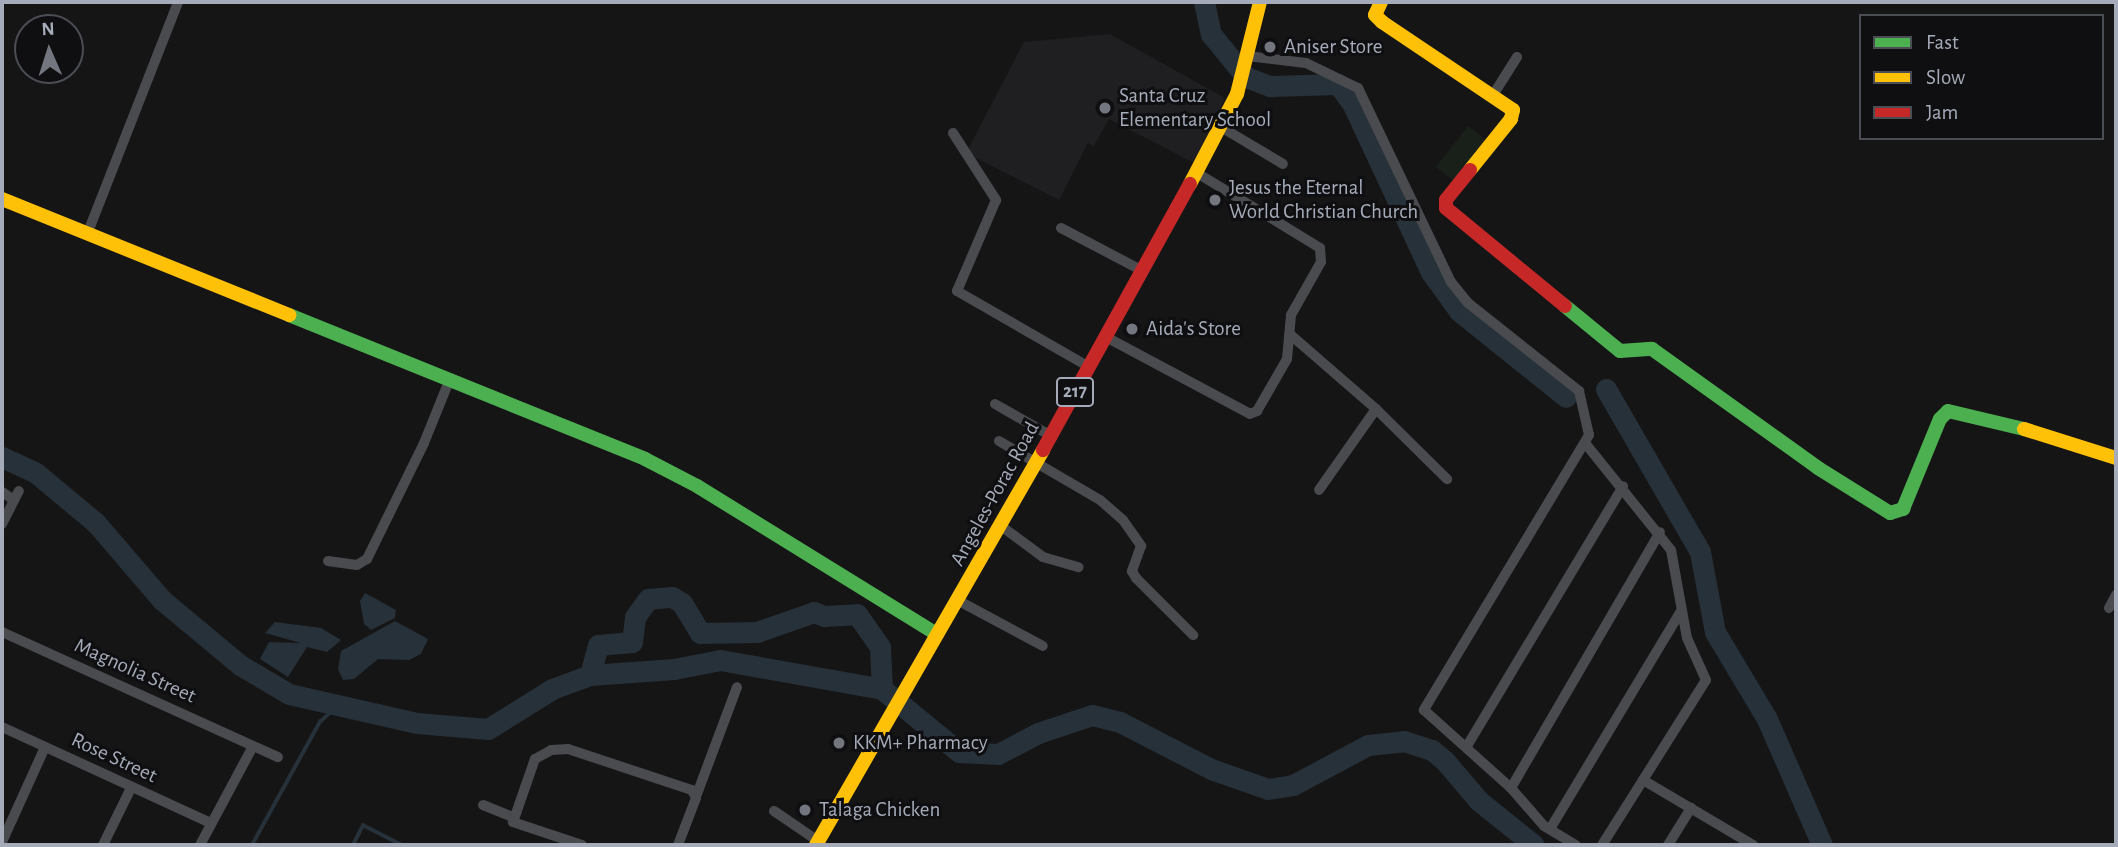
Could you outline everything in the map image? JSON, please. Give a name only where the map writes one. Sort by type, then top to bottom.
[{"type":"street","points":[[88,232],[178,2]]},
{"type":"street","name":"Angeles-Porac Road","points":[[817,843],[854,772],[959,601],[1197,173],[1237,94],[1260,2]]},
{"type":"street","points":[[1381,2],[1376,15],[1381,22],[1513,110],[1511,119],[1447,200],[1446,208],[1620,351],[1652,349],[1863,498],[1890,513],[1903,509],[1940,419],[1957,410],[2116,458]]},
{"type":"street","points":[[1493,95],[1517,57]]},
{"type":"street","points":[[1246,60],[1306,63],[1345,78],[1358,88],[1451,282],[1468,303],[1579,391],[1589,435],[1425,702],[1424,710],[1433,721],[1467,746],[1550,829],[1576,845]]},
{"type":"street","points":[[1221,127],[1283,163]]},
{"type":"street","points":[[953,133],[996,201],[957,292],[1089,367]]},
{"type":"street","points":[[1106,337],[1250,414],[1257,411],[1287,359],[1292,336],[1292,315],[1321,262],[1320,248],[1197,173]]},
{"type":"street","points":[[2,199],[677,475],[937,634]]},
{"type":"street","points":[[1061,228],[1143,271]]},
{"type":"street","points":[[1292,336],[1376,409],[1447,479]]},
{"type":"street","points":[[328,562],[357,565],[367,559],[424,443],[449,381]]},
{"type":"street","points":[[995,404],[1051,436]]},
{"type":"street","points":[[1320,490],[1376,409]]},
{"type":"street","points":[[999,442],[1100,500],[1123,520],[1141,546],[1132,571],[1136,578],[1193,635]]},
{"type":"street","points":[[1585,443],[1660,532],[1671,550],[1681,611],[1706,680],[1602,845]]},
{"type":"street","points":[[1467,746],[1623,486]]},
{"type":"street","points":[[2,492],[16,496],[2,524]]},
{"type":"street","points":[[1001,526],[1043,557],[1079,567]]},
{"type":"street","points":[[1511,788],[1660,532]]},
{"type":"street","points":[[2109,608],[2116,595]]},
{"type":"street","points":[[959,601],[1043,646]]},
{"type":"street","points":[[1550,829],[1681,611]]},
{"type":"street","name":"Magnolia Street","points":[[2,632],[278,757]]},
{"type":"street","points":[[678,845],[737,687]]},
{"type":"street","name":"Rose Street","points":[[2,727],[131,788],[211,822]]},
{"type":"street","points":[[200,845],[253,746]]},
{"type":"street","points":[[2,842],[7,817],[45,747]]},
{"type":"street","points":[[512,819],[535,759],[556,748],[697,794]]},
{"type":"street","points":[[1643,780],[1691,808],[1735,841],[1753,845]]},
{"type":"street","points":[[103,845],[131,788]]},
{"type":"street","points":[[483,805],[512,819],[582,845]]},
{"type":"street","points":[[1668,845],[1691,808]]},
{"type":"street","points":[[774,811],[817,843]]},
{"type":"shaded area","name":"Santa Cruz Elementary School","points":[[1110,34],[1225,98],[1194,163],[1109,119],[1094,146],[1088,143],[1059,200],[966,153],[1024,42]]},
{"type":"shaded area","points":[[1468,126],[1490,143],[1458,184],[1436,167]]},
{"type":"shaded area","points":[[365,593],[396,610],[395,618],[371,630],[364,624],[360,601]]},
{"type":"shaded area","points":[[395,621],[428,639],[421,654],[409,660],[378,659],[354,679],[343,680],[338,669],[341,651]]},
{"type":"shaded area","points":[[275,622],[321,628],[341,640],[327,652],[307,647],[288,677],[260,659],[269,642],[301,643],[265,633]]},
{"type":"waterway","points":[[1204,2],[1211,34],[1246,77],[1270,86],[1338,84],[1353,105],[1431,272],[1459,311],[1566,397]]},
{"type":"waterway","points":[[1606,389],[1700,552],[1715,632],[1767,719],[1822,845]]},
{"type":"waterway","points":[[2,457],[36,473],[96,523],[162,600],[240,665],[289,694],[417,723],[488,729],[552,689],[590,675],[598,645],[632,642],[635,617],[648,599],[672,597],[682,603],[700,633],[757,632],[814,612],[824,616],[857,614],[880,647],[882,689],[959,752],[998,754],[1038,733],[1092,715],[1120,722],[1211,769],[1268,789],[1293,785],[1368,745],[1404,741],[1432,750],[1445,761],[1479,801],[1534,845]]},
{"type":"waterway","points":[[590,675],[674,669],[720,660],[882,689]]},
{"type":"waterway","points":[[252,845],[320,722],[339,704]]},
{"type":"waterway","points":[[353,845],[363,825],[402,845]]},
{"type":"traffic: fast","points":[[1565,306],[1620,351],[1652,349],[1818,468],[1890,513],[1903,509],[1940,419],[1948,411],[2024,429]]},
{"type":"traffic: fast","points":[[289,315],[645,459],[697,486],[937,634]]},
{"type":"traffic: slow","points":[[1190,184],[1237,94],[1260,2]]},
{"type":"traffic: slow","points":[[1381,2],[1375,15],[1382,22],[1513,110],[1511,119],[1470,170]]},
{"type":"traffic: slow","points":[[2,199],[289,315]]},
{"type":"traffic: slow","points":[[2024,429],[2116,458]]},
{"type":"traffic: slow","points":[[816,845],[1043,450]]},
{"type":"traffic: jam","points":[[1470,170],[1446,200],[1446,208],[1565,306]]},
{"type":"traffic: jam","points":[[1043,450],[1190,184]]},
{"type":"place","name":"Aniser Store","points":[[1270,47]]},
{"type":"place","name":"Santa Cruz Elementary School","points":[[1105,108]]},
{"type":"place","name":"Jesus the Eternal World Christian Church","points":[[1215,200]]},
{"type":"place","name":"Aida's Store","points":[[1132,329]]},
{"type":"place","name":"KKM+ Pharmacy","points":[[839,743]]},
{"type":"place","name":"Talaga Chicken","points":[[805,810]]}]
